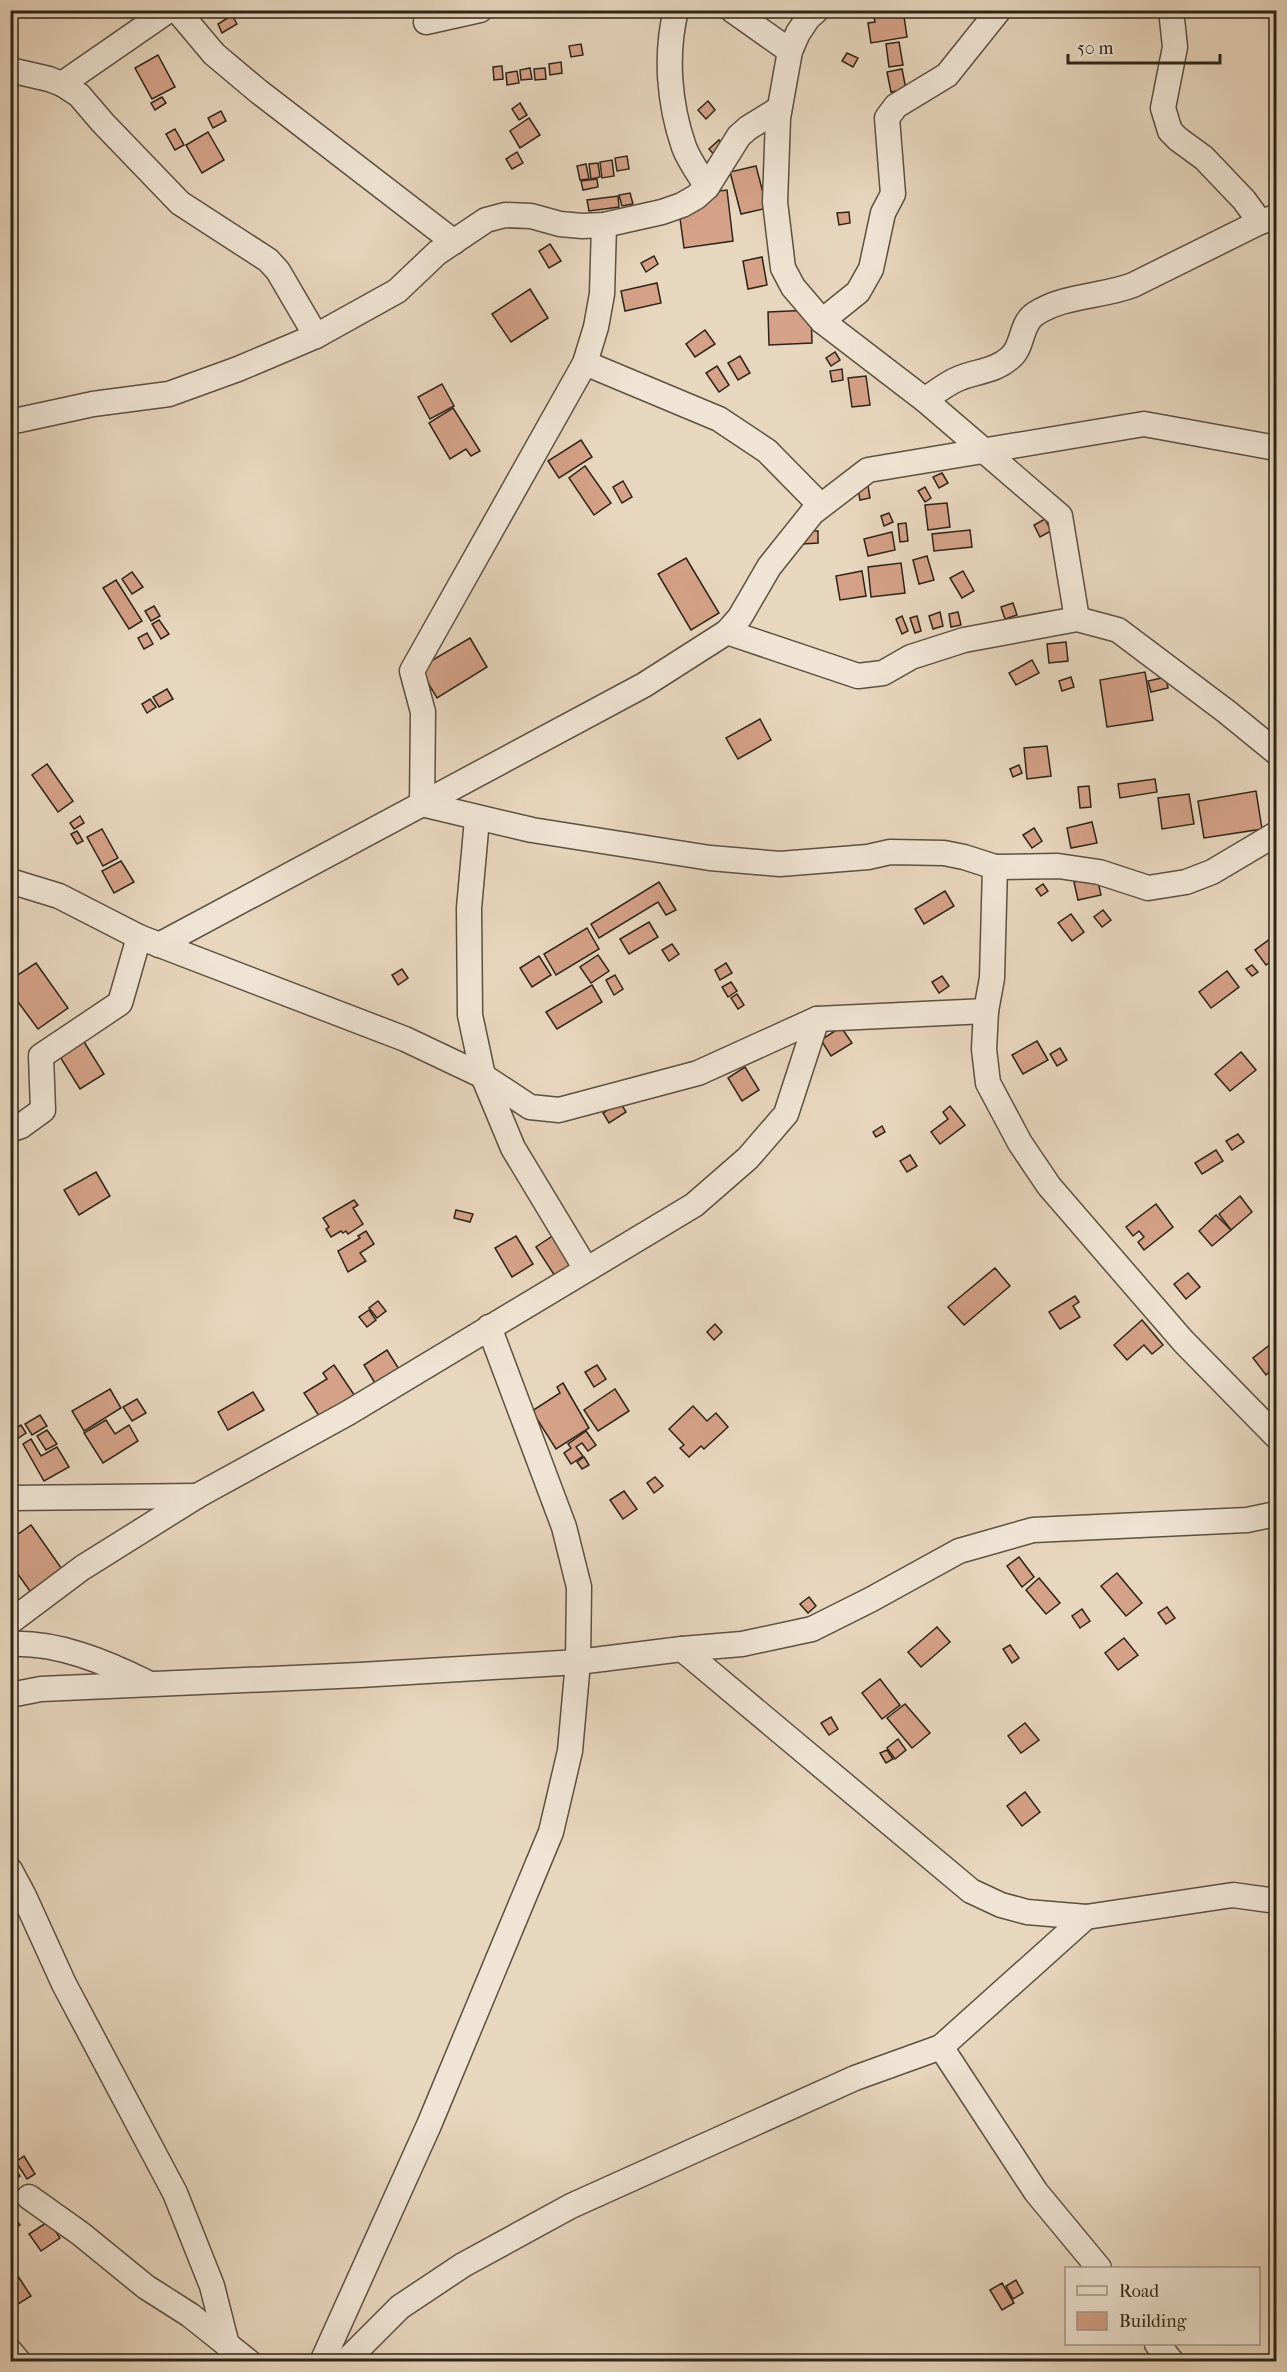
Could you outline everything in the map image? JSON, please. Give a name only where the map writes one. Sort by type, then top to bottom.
[{"type":"street","points":[[62,84],[170,10]]},
{"type":"street","points":[[177,10],[214,54],[258,91],[454,242]]},
{"type":"street","points":[[426,22],[480,10]]},
{"type":"street","points":[[676,10],[671,31],[670,75],[675,109],[684,149],[707,187]]},
{"type":"street","points":[[732,10],[790,51]]},
{"type":"street","points":[[817,10],[798,33],[790,51],[779,109],[775,202],[783,268],[793,286],[822,321],[924,400],[1060,516],[1077,619]]},
{"type":"street","points":[[822,321],[858,291],[871,269],[883,213],[893,194],[887,118],[896,106],[947,75],[999,10]]},
{"type":"street","points":[[924,400],[957,379],[995,368],[1012,356],[1018,347],[1025,326],[1036,313],[1054,305],[1117,291],[1133,285],[1268,220],[1244,200],[1204,158],[1178,140],[1170,131],[1163,108],[1175,47],[1171,10]]},
{"type":"street","points":[[10,70],[62,84],[79,94],[180,203],[268,260],[278,271],[316,336]]},
{"type":"street","points":[[10,422],[93,404],[169,394],[238,369],[316,336],[397,291],[437,254],[486,220],[505,215],[531,216],[560,224],[604,225],[672,208],[696,197],[707,187],[739,136],[779,109]]},
{"type":"street","points":[[422,804],[423,712],[412,671],[585,363],[596,327],[602,294],[604,225]]},
{"type":"street","points":[[585,363],[719,419],[767,451],[820,505]]},
{"type":"street","points":[[14,1134],[44,1110],[41,1056],[120,1003],[149,941],[422,804],[645,685],[727,632],[740,617],[769,567],[820,505],[868,470],[1144,424],[1276,448]]},
{"type":"street","points":[[727,632],[858,676],[883,673],[911,657],[964,640],[1077,619],[1118,630],[1276,752]]},
{"type":"street","points":[[422,804],[477,819],[543,832],[710,858],[780,864],[868,857],[890,852],[944,853],[995,867],[1058,866],[1099,872],[1148,888],[1186,882],[1212,872],[1276,834]]},
{"type":"street","points":[[477,819],[469,908],[470,1015],[483,1076],[513,1148],[586,1269]]},
{"type":"street","points":[[995,867],[992,978],[986,1011],[984,1049],[988,1083],[1026,1152],[1049,1186],[1183,1341],[1276,1436]]},
{"type":"street","points":[[10,881],[59,896],[149,941],[405,1039],[483,1076],[530,1107],[560,1110],[698,1073],[817,1019],[986,1011]]},
{"type":"street","points":[[10,1622],[82,1568],[197,1496],[348,1413],[694,1205],[748,1158],[786,1114],[817,1019]]},
{"type":"street","points":[[322,2361],[429,2125],[550,1832],[570,1751],[578,1662],[579,1587],[564,1527],[489,1327]]},
{"type":"street","points":[[10,1498],[197,1496]]},
{"type":"street","points":[[10,1695],[41,1689],[578,1662],[742,1644],[812,1629],[959,1551],[1033,1530],[1248,1520],[1276,1514]]},
{"type":"street","points":[[10,1644],[54,1648],[72,1653],[118,1669],[150,1684]]},
{"type":"street","points":[[682,1649],[971,1891],[1001,1905],[1027,1912],[1086,1917],[1233,1895],[1276,1900]]},
{"type":"street","points":[[10,1870],[64,1984],[175,2193],[212,2286],[227,2344]]},
{"type":"street","points":[[345,2361],[400,2307],[463,2265],[571,2206],[855,2078],[941,2047],[1086,1917]]},
{"type":"street","points":[[941,2047],[1036,2192],[1098,2267]]},
{"type":"street","points":[[29,2197],[81,2234],[146,2287],[190,2315],[249,2361]]},
{"type":"street","points":[[1159,2345],[1172,2361]]},
{"type":"street","points":[[10,2351],[19,2361]]},
{"type":"building","points":[[903,10],[907,37],[871,43],[868,23],[875,22],[873,11]]},
{"type":"building","points":[[232,15],[237,24],[222,33],[218,24]]},
{"type":"building","points":[[899,42],[903,65],[889,67],[886,44]]},
{"type":"building","points":[[581,44],[583,55],[571,57],[569,46]]},
{"type":"building","points":[[847,53],[858,58],[853,67],[842,61]]},
{"type":"building","points":[[158,55],[175,87],[152,99],[135,68]]},
{"type":"building","points":[[561,62],[562,73],[550,75],[549,64]]},
{"type":"building","points":[[502,66],[503,79],[494,80],[493,67]]},
{"type":"building","points":[[530,68],[532,79],[521,80],[520,70]]},
{"type":"building","points":[[545,68],[546,79],[535,80],[534,69]]},
{"type":"building","points":[[902,69],[906,89],[891,92],[887,72]]},
{"type":"building","points":[[517,71],[519,83],[507,85],[506,73]]},
{"type":"building","points":[[162,97],[166,103],[155,110],[151,103]]},
{"type":"building","points":[[708,101],[715,110],[706,119],[698,110]]},
{"type":"building","points":[[520,103],[527,115],[519,120],[512,109]]},
{"type":"building","points":[[221,111],[226,121],[213,128],[208,118]]},
{"type":"building","points":[[529,118],[540,135],[520,148],[510,131]]},
{"type":"building","points":[[175,129],[184,145],[175,150],[166,134]]},
{"type":"building","points":[[208,132],[224,160],[202,173],[186,145]]},
{"type":"building","points":[[719,140],[725,149],[716,157],[709,149]]},
{"type":"building","points":[[517,152],[523,163],[512,169],[506,159]]},
{"type":"building","points":[[627,156],[629,169],[617,171],[615,158]]},
{"type":"building","points":[[612,160],[614,176],[602,178],[600,162]]},
{"type":"building","points":[[598,163],[600,177],[591,179],[589,164]]},
{"type":"building","points":[[586,164],[589,179],[580,180],[577,166]]},
{"type":"building","points":[[756,166],[767,208],[741,214],[730,172]]},
{"type":"building","points":[[597,179],[598,187],[583,190],[581,181]]},
{"type":"building","points":[[727,190],[733,241],[684,248],[677,196]]},
{"type":"building","points":[[630,193],[633,204],[622,206],[619,195]]},
{"type":"building","points":[[618,196],[619,207],[589,211],[587,200]]},
{"type":"building","points":[[849,212],[850,223],[839,225],[837,213]]},
{"type":"building","points":[[550,244],[561,261],[549,268],[539,251]]},
{"type":"building","points":[[654,256],[658,264],[646,272],[641,263]]},
{"type":"building","points":[[762,257],[767,285],[748,289],[743,261]]},
{"type":"building","points":[[657,283],[661,303],[625,311],[621,291]]},
{"type":"building","points":[[530,289],[548,318],[511,342],[492,314]]},
{"type":"building","points":[[811,310],[812,343],[769,345],[768,312]]},
{"type":"building","points":[[705,330],[715,344],[695,357],[686,344]]},
{"type":"building","points":[[835,352],[840,360],[831,366],[826,358]]},
{"type":"building","points":[[740,356],[750,373],[738,380],[728,363]]},
{"type":"building","points":[[717,366],[729,385],[719,392],[706,373]]},
{"type":"building","points":[[842,369],[843,380],[832,382],[830,371]]},
{"type":"building","points":[[866,376],[870,405],[852,407],[848,378]]},
{"type":"building","points":[[442,384],[454,406],[430,419],[418,397]]},
{"type":"building","points":[[453,408],[480,451],[471,456],[466,449],[450,459],[429,423]]},
{"type":"building","points":[[581,440],[592,457],[559,478],[548,461]]},
{"type":"building","points":[[585,466],[611,503],[594,515],[569,478]]},
{"type":"building","points":[[942,473],[948,483],[939,488],[933,477]]},
{"type":"building","points":[[623,481],[632,497],[622,503],[613,487]]},
{"type":"building","points":[[868,486],[870,498],[860,500],[858,488]]},
{"type":"building","points":[[925,487],[931,498],[925,502],[918,491]]},
{"type":"building","points":[[947,503],[950,527],[928,530],[925,505]]},
{"type":"building","points":[[889,513],[893,522],[884,526],[881,516]]},
{"type":"building","points":[[1045,519],[1051,531],[1040,537],[1034,525]]},
{"type":"building","points":[[906,523],[908,541],[900,542],[898,524]]},
{"type":"building","points":[[970,530],[972,547],[934,551],[932,534]]},
{"type":"building","points":[[803,531],[818,531],[818,543],[803,544]]},
{"type":"building","points":[[892,532],[895,550],[868,556],[864,539]]},
{"type":"building","points":[[927,556],[934,580],[919,584],[913,560]]},
{"type":"building","points":[[686,558],[719,613],[691,630],[658,574]]},
{"type":"building","points":[[901,563],[905,593],[871,597],[868,567]]},
{"type":"building","points":[[862,571],[866,596],[840,600],[836,576]]},
{"type":"building","points":[[963,571],[974,591],[962,598],[950,578]]},
{"type":"building","points":[[132,572],[143,587],[132,594],[122,579]]},
{"type":"building","points":[[116,580],[142,621],[129,629],[103,588]]},
{"type":"building","points":[[1013,603],[1017,615],[1005,619],[1001,607]]},
{"type":"building","points":[[154,606],[160,616],[151,621],[145,611]]},
{"type":"building","points":[[940,612],[943,626],[933,629],[929,616]]},
{"type":"building","points":[[958,612],[961,625],[951,627],[949,614]]},
{"type":"building","points":[[902,616],[908,631],[902,634],[896,619]]},
{"type":"building","points":[[917,616],[921,631],[915,633],[910,618]]},
{"type":"building","points":[[159,620],[169,634],[161,639],[152,624]]},
{"type":"building","points":[[147,633],[153,644],[144,649],[138,638]]},
{"type":"building","points":[[470,638],[487,667],[437,698],[419,668]]},
{"type":"building","points":[[1066,642],[1068,661],[1049,663],[1047,644]]},
{"type":"building","points":[[1032,660],[1039,673],[1016,685],[1009,673]]},
{"type":"building","points":[[1145,672],[1153,720],[1107,727],[1100,680]]},
{"type":"building","points":[[1071,677],[1074,687],[1062,691],[1059,681]]},
{"type":"building","points":[[1166,677],[1168,688],[1151,692],[1148,681]]},
{"type":"building","points":[[167,689],[173,699],[159,707],[153,697]]},
{"type":"building","points":[[150,699],[156,707],[147,713],[142,704]]},
{"type":"building","points":[[760,719],[771,740],[738,759],[726,738]]},
{"type":"building","points":[[1047,746],[1051,776],[1027,779],[1024,748]]},
{"type":"building","points":[[47,764],[73,801],[58,812],[32,775]]},
{"type":"building","points":[[1019,765],[1022,773],[1013,777],[1010,769]]},
{"type":"building","points":[[1155,779],[1157,792],[1120,798],[1118,784]]},
{"type":"building","points":[[1089,786],[1091,807],[1080,808],[1078,787]]},
{"type":"building","points":[[1256,791],[1262,829],[1204,838],[1198,801]]},
{"type":"building","points":[[1189,794],[1194,824],[1162,829],[1158,798]]},
{"type":"building","points":[[80,816],[84,823],[74,829],[70,823]]},
{"type":"building","points":[[1092,822],[1097,843],[1071,848],[1067,828]]},
{"type":"building","points":[[1034,828],[1042,841],[1032,848],[1023,835]]},
{"type":"building","points":[[102,829],[118,858],[103,866],[87,837]]},
{"type":"building","points":[[77,831],[83,841],[77,844],[71,834]]},
{"type":"building","points":[[121,861],[134,882],[114,893],[102,871]]},
{"type":"building","points":[[1097,877],[1101,895],[1078,900],[1074,882]]},
{"type":"building","points":[[659,882],[676,910],[666,915],[658,902],[599,938],[591,924]]},
{"type":"building","points":[[1043,884],[1048,891],[1041,896],[1036,889]]},
{"type":"building","points":[[945,891],[954,906],[924,924],[915,909]]},
{"type":"building","points":[[1103,910],[1111,920],[1102,927],[1094,917]]},
{"type":"building","points":[[1071,914],[1084,932],[1072,941],[1058,923]]},
{"type":"building","points":[[649,922],[658,937],[629,954],[620,939]]},
{"type":"building","points":[[587,928],[599,949],[556,975],[544,954]]},
{"type":"building","points":[[1274,936],[1276,958],[1266,965],[1255,950]]},
{"type":"building","points":[[672,944],[679,954],[669,961],[662,950]]},
{"type":"building","points":[[598,955],[609,971],[591,983],[580,967]]},
{"type":"building","points":[[539,956],[551,975],[532,987],[520,968]]},
{"type":"building","points":[[36,963],[68,1008],[38,1029],[10,991],[10,980]]},
{"type":"building","points":[[726,963],[732,973],[720,980],[715,970]]},
{"type":"building","points":[[1252,965],[1258,972],[1252,976],[1246,969]]},
{"type":"building","points":[[402,969],[408,978],[398,985],[392,975]]},
{"type":"building","points":[[1227,971],[1239,987],[1211,1008],[1199,992]]},
{"type":"building","points":[[615,975],[623,989],[614,995],[606,980]]},
{"type":"building","points":[[942,976],[949,986],[939,993],[932,982]]},
{"type":"building","points":[[731,982],[737,991],[728,997],[722,987]]},
{"type":"building","points":[[592,985],[602,1002],[557,1029],[546,1012]]},
{"type":"building","points":[[737,994],[744,1005],[738,1009],[731,998]]},
{"type":"building","points":[[841,1027],[852,1043],[831,1056],[821,1040]]},
{"type":"building","points":[[81,1037],[104,1074],[80,1089],[57,1052]]},
{"type":"building","points":[[1037,1041],[1048,1060],[1023,1074],[1012,1055]]},
{"type":"building","points":[[1060,1048],[1067,1060],[1057,1066],[1050,1054]]},
{"type":"building","points":[[1241,1052],[1256,1070],[1230,1091],[1215,1074]]},
{"type":"building","points":[[745,1067],[759,1090],[742,1101],[728,1078]]},
{"type":"building","points":[[620,1102],[626,1112],[609,1123],[603,1113]]},
{"type":"building","points":[[950,1106],[965,1125],[940,1144],[931,1132],[948,1119],[943,1112]]},
{"type":"building","points":[[882,1126],[885,1132],[876,1137],[873,1132]]},
{"type":"building","points":[[1238,1134],[1244,1142],[1232,1150],[1226,1141]]},
{"type":"building","points":[[1216,1150],[1223,1161],[1202,1174],[1195,1163]]},
{"type":"building","points":[[910,1155],[917,1166],[907,1172],[900,1161]]},
{"type":"building","points":[[96,1172],[110,1196],[79,1215],[64,1190]]},
{"type":"building","points":[[1240,1196],[1252,1212],[1231,1230],[1219,1214]]},
{"type":"building","points":[[354,1200],[358,1205],[353,1208],[363,1224],[348,1234],[346,1231],[343,1233],[341,1231],[331,1237],[326,1229],[329,1227],[323,1218]]},
{"type":"building","points":[[1156,1204],[1173,1227],[1144,1250],[1138,1242],[1144,1237],[1139,1231],[1133,1236],[1126,1227]]},
{"type":"building","points":[[456,1210],[473,1214],[470,1222],[454,1218]]},
{"type":"building","points":[[1216,1215],[1231,1230],[1212,1246],[1199,1231]]},
{"type":"building","points":[[566,1227],[588,1259],[557,1279],[536,1247]]},
{"type":"building","points":[[366,1231],[374,1244],[360,1253],[366,1261],[348,1272],[338,1251],[360,1238],[358,1236]]},
{"type":"building","points":[[516,1236],[533,1264],[512,1277],[495,1248]]},
{"type":"building","points":[[995,1268],[1010,1286],[964,1325],[948,1307]]},
{"type":"building","points":[[1188,1273],[1200,1287],[1186,1299],[1174,1284]]},
{"type":"building","points":[[1075,1296],[1079,1302],[1073,1306],[1080,1317],[1060,1329],[1049,1312]]},
{"type":"building","points":[[378,1301],[386,1311],[377,1318],[369,1308]]},
{"type":"building","points":[[369,1310],[376,1320],[367,1327],[359,1317]]},
{"type":"building","points":[[1142,1320],[1163,1345],[1152,1354],[1144,1345],[1127,1360],[1114,1345]]},
{"type":"building","points":[[715,1324],[722,1332],[714,1340],[707,1332]]},
{"type":"building","points":[[1276,1340],[1276,1366],[1266,1375],[1253,1358]]},
{"type":"building","points":[[387,1350],[402,1374],[378,1388],[364,1365]]},
{"type":"building","points":[[334,1365],[359,1402],[323,1422],[304,1393],[327,1379],[323,1373]]},
{"type":"building","points":[[597,1365],[606,1379],[594,1387],[585,1372]]},
{"type":"building","points":[[563,1383],[589,1428],[556,1449],[532,1411],[560,1393],[557,1387]]},
{"type":"building","points":[[110,1389],[121,1408],[84,1431],[72,1411]]},
{"type":"building","points":[[615,1389],[629,1411],[598,1431],[584,1410]]},
{"type":"building","points":[[253,1392],[264,1410],[228,1430],[218,1412]]},
{"type":"building","points":[[137,1399],[146,1413],[132,1421],[123,1407]]},
{"type":"building","points":[[693,1406],[707,1421],[716,1413],[728,1427],[704,1449],[701,1446],[689,1457],[680,1448],[684,1445],[669,1429]]},
{"type":"building","points":[[40,1415],[47,1426],[32,1435],[25,1424]]},
{"type":"building","points":[[106,1420],[115,1434],[129,1425],[138,1441],[103,1463],[84,1433]]},
{"type":"building","points":[[21,1425],[26,1433],[17,1439],[11,1431]]},
{"type":"building","points":[[47,1430],[57,1444],[46,1450],[37,1436]]},
{"type":"building","points":[[586,1431],[596,1445],[588,1451],[582,1443],[576,1447],[583,1456],[571,1464],[564,1453],[571,1448],[568,1444]]},
{"type":"building","points":[[31,1439],[41,1456],[57,1447],[69,1467],[44,1481],[23,1444]]},
{"type":"building","points":[[584,1457],[589,1465],[582,1469],[577,1462]]},
{"type":"building","points":[[655,1477],[663,1486],[654,1493],[647,1483]]},
{"type":"building","points":[[624,1491],[637,1509],[623,1519],[610,1500]]},
{"type":"building","points":[[31,1525],[64,1572],[32,1594],[10,1563],[10,1540]]},
{"type":"building","points":[[1019,1557],[1034,1577],[1022,1587],[1007,1566]]},
{"type":"building","points":[[1117,1573],[1142,1603],[1126,1616],[1101,1586]]},
{"type":"building","points":[[1039,1578],[1060,1603],[1046,1614],[1026,1590]]},
{"type":"building","points":[[809,1597],[816,1606],[808,1613],[800,1604]]},
{"type":"building","points":[[1167,1607],[1175,1618],[1166,1624],[1158,1613]]},
{"type":"building","points":[[1082,1609],[1090,1621],[1080,1628],[1072,1616]]},
{"type":"building","points":[[937,1627],[950,1642],[921,1667],[908,1652]]},
{"type":"building","points":[[1124,1638],[1138,1655],[1118,1670],[1105,1653]]},
{"type":"building","points":[[1010,1645],[1019,1658],[1012,1663],[1003,1649]]},
{"type":"building","points":[[880,1679],[900,1705],[882,1719],[862,1693]]},
{"type":"building","points":[[905,1704],[930,1733],[912,1748],[887,1718]]},
{"type":"building","points":[[831,1717],[838,1729],[829,1735],[821,1723]]},
{"type":"building","points":[[1025,1723],[1039,1740],[1021,1753],[1008,1736]]},
{"type":"building","points":[[898,1739],[906,1750],[895,1759],[887,1748]]},
{"type":"building","points":[[887,1750],[893,1759],[886,1763],[880,1753]]},
{"type":"building","points":[[1025,1792],[1040,1812],[1022,1826],[1007,1806]]},
{"type":"building","points":[[24,2156],[35,2174],[27,2179],[16,2162]]},
{"type":"building","points":[[10,2161],[20,2176],[10,2183]]},
{"type":"building","points":[[10,2210],[20,2225],[10,2231]]},
{"type":"building","points":[[49,2221],[60,2238],[41,2251],[29,2234]]},
{"type":"building","points":[[10,2264],[31,2296],[10,2309]]},
{"type":"building","points":[[1016,2280],[1023,2293],[1013,2299],[1006,2286]]},
{"type":"building","points":[[1002,2283],[1014,2303],[1002,2310],[990,2290]]}]
